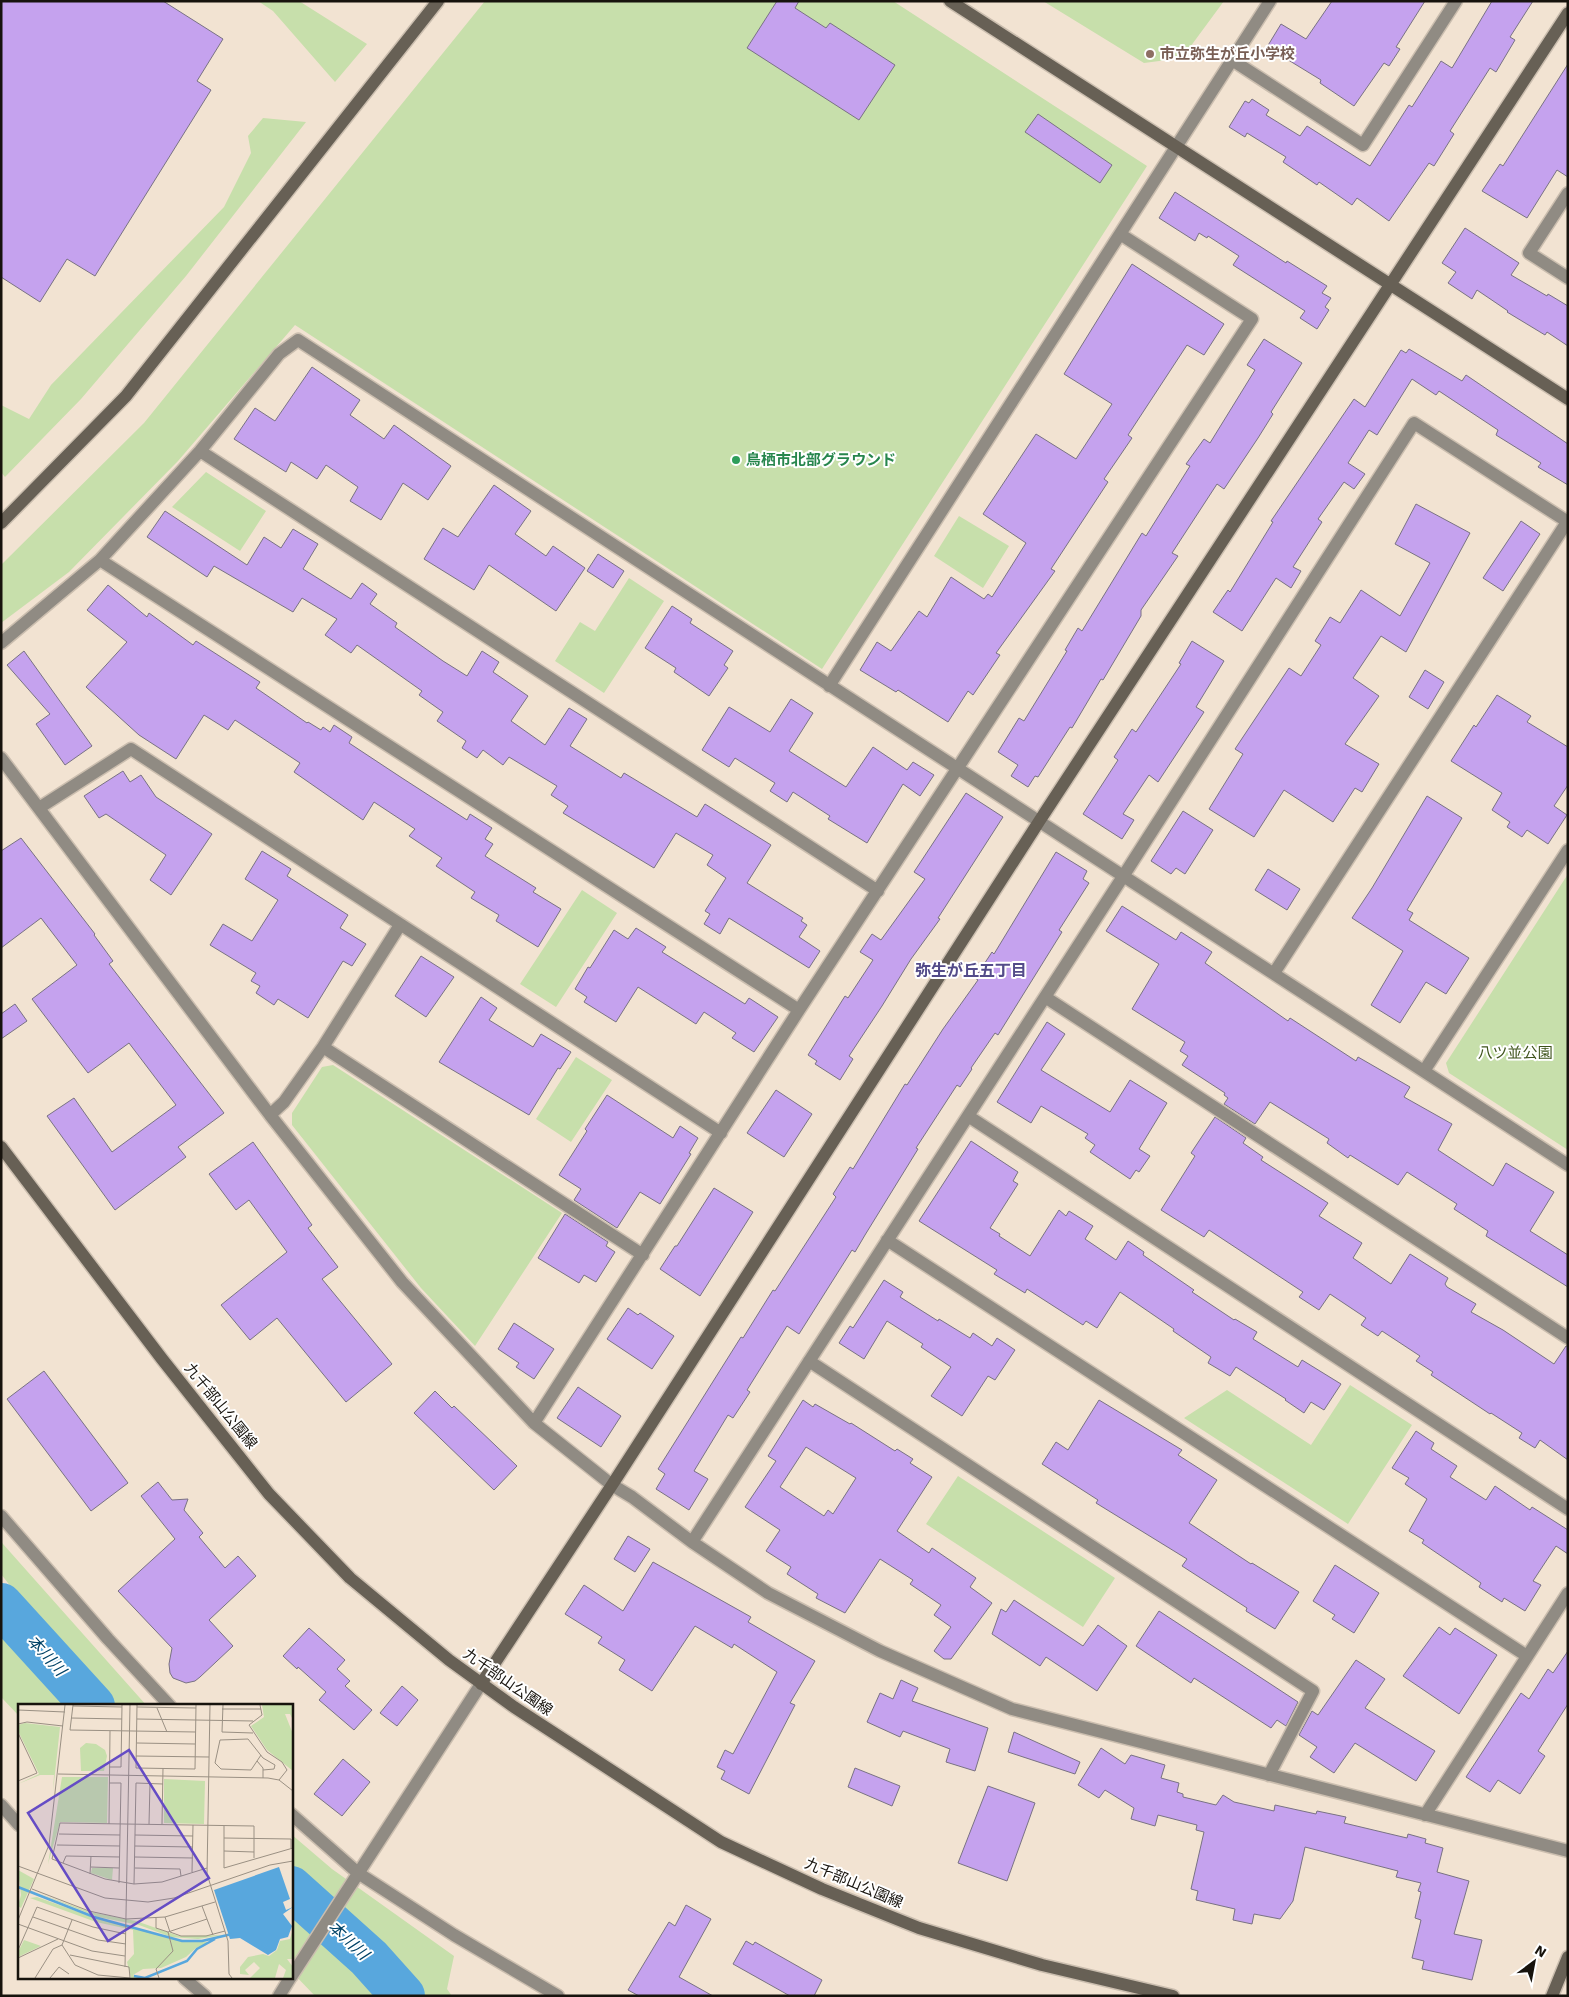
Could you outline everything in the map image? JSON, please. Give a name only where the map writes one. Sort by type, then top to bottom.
[{"type":"street","points":[[1,523],[126,396],[438,1]]},
{"type":"street","points":[[950,1],[1568,399]]},
{"type":"street","points":[[829,686],[1270,1]]},
{"type":"street","points":[[1232,60],[1363,145],[1456,1]]},
{"type":"street","points":[[292,1975],[612,1485],[1040,820],[1568,13]]},
{"type":"street","points":[[1568,193],[1529,253],[1568,278]]},
{"type":"street","points":[[534,1423],[799,1010],[959,769],[1252,319],[1120,234]]},
{"type":"street","points":[[1,644],[100,560],[200,451],[279,354],[298,340],[1568,1164]]},
{"type":"street","points":[[692,1542],[1046,997],[1414,423],[1567,522],[1274,972]]},
{"type":"street","points":[[200,451],[878,891]]},
{"type":"street","points":[[100,560],[799,1010]]},
{"type":"street","points":[[39,808],[131,749],[721,1133]]},
{"type":"street","points":[[1,758],[270,1114],[402,1282],[534,1423],[612,1485],[632,1497],[692,1542],[777,1598],[880,1651],[1012,1709],[1568,1852]]},
{"type":"street","points":[[1424,1071],[1568,850]]},
{"type":"street","points":[[270,1114],[284,1102],[323,1048],[400,925]]},
{"type":"street","points":[[1046,997],[1568,1338]]},
{"type":"street","points":[[323,1048],[643,1255]]},
{"type":"street","points":[[968,1116],[1568,1509]]},
{"type":"street","name":"九千部山公園線","points":[[1,1147],[162,1359],[269,1494],[350,1578],[481,1684],[721,1842],[822,1889],[919,1928],[1042,1965],[1173,1996]]},
{"type":"street","points":[[888,1240],[1527,1656]]},
{"type":"street","points":[[809,1361],[1313,1691],[1269,1775]]},
{"type":"street","points":[[1,1516],[108,1639],[168,1704]]},
{"type":"street","points":[[1425,1815],[1568,1593]]},
{"type":"street","points":[[1,1806],[18,1824]]},
{"type":"street","points":[[292,1815],[358,1873],[454,1935],[558,1996]]},
{"type":"street","points":[[1552,1996],[1568,1957]]},
{"type":"street","points":[[186,1980],[205,1996]]},
{"type":"street","points":[[279,1996],[289,1980]]},
{"type":"green space","points":[[258,1],[299,1],[367,44],[335,82],[273,11]]},
{"type":"green space","name":"鳥栖市北部グラウンド","points":[[485,1],[893,1],[1147,166],[822,669],[295,325],[178,461],[69,572],[1,623],[1,565],[144,423]]},
{"type":"green space","points":[[1043,1],[1224,1],[1182,58],[1144,63]]},
{"type":"green space","points":[[263,118],[306,122],[186,276],[81,399],[5,477],[1,472],[1,405],[29,419],[51,385],[224,207],[251,153],[248,136]]},
{"type":"green space","points":[[206,472],[266,511],[240,551],[172,507]]},
{"type":"green space","points":[[959,516],[1009,546],[983,588],[934,556]]},
{"type":"green space","points":[[629,578],[664,601],[604,693],[555,661],[580,622],[595,631]]},
{"type":"green space","name":"八ツ並公園","points":[[1568,874],[1568,1150],[1449,1073],[1446,1063]]},
{"type":"green space","points":[[582,890],[617,913],[556,1007],[520,984]]},
{"type":"green space","points":[[576,1057],[612,1080],[571,1142],[536,1119]]},
{"type":"green space","points":[[333,1065],[562,1213],[475,1346],[421,1288],[292,1125],[292,1113],[322,1067]]},
{"type":"green space","points":[[1350,1385],[1412,1425],[1348,1524],[1184,1418],[1227,1390],[1311,1445]]},
{"type":"green space","points":[[958,1476],[1115,1578],[1083,1627],[926,1524]]},
{"type":"green space","points":[[1,1541],[145,1704],[113,1704],[62,1653],[1,1574]]},
{"type":"green space","points":[[1,1625],[43,1680],[67,1704],[18,1704],[18,1715],[1,1697]]},
{"type":"green space","points":[[292,1835],[332,1869],[454,1956],[447,1989],[452,1996],[426,1996],[366,1932],[292,1869]]},
{"type":"green space","points":[[292,1913],[314,1931],[377,1996],[315,1996],[292,1972]]},
{"type":"building","points":[[1,1],[163,1],[223,39],[197,81],[211,90],[95,276],[67,259],[40,302],[1,277]]},
{"type":"building","points":[[777,1],[799,1],[795,8],[826,28],[830,23],[895,65],[859,120],[747,48]]},
{"type":"building","points":[[1332,1],[1425,1],[1396,47],[1400,49],[1389,66],[1384,63],[1354,106],[1320,83],[1321,80],[1267,47],[1281,24],[1306,39]]},
{"type":"building","points":[[1492,1],[1533,1],[1510,37],[1515,40],[1496,72],[1490,68],[1450,131],[1454,134],[1434,166],[1429,163],[1389,221],[1357,198],[1352,205],[1319,182],[1317,185],[1283,162],[1286,157],[1247,133],[1245,137],[1229,127],[1245,101],[1249,103],[1252,99],[1269,110],[1266,115],[1300,136],[1307,126],[1370,166],[1409,105],[1412,107],[1441,61],[1452,68]]},
{"type":"building","points":[[1568,64],[1568,177],[1557,170],[1527,218],[1482,191],[1500,164],[1503,166]]},
{"type":"building","points":[[1038,114],[1112,165],[1100,183],[1025,132]]},
{"type":"building","points":[[1175,192],[1286,263],[1287,261],[1327,286],[1322,293],[1331,298],[1325,307],[1329,310],[1317,329],[1300,318],[1305,311],[1233,265],[1239,256],[1208,236],[1207,238],[1199,233],[1195,241],[1159,218]]},
{"type":"building","points":[[1465,228],[1519,263],[1511,275],[1568,306],[1568,346],[1547,332],[1545,335],[1507,312],[1477,290],[1472,299],[1448,283],[1456,272],[1442,263]]},
{"type":"building","points":[[1132,264],[1224,324],[1204,355],[1187,345],[1128,435],[1132,438],[1104,479],[1108,482],[1051,569],[1055,571],[996,653],[1000,655],[973,695],[968,691],[948,722],[898,690],[896,692],[860,670],[877,642],[891,651],[919,611],[927,617],[951,577],[984,599],[988,594],[992,597],[1026,543],[983,514],[1036,434],[1076,459],[1112,404],[1064,374]]},
{"type":"building","points":[[1264,339],[1302,363],[1271,412],[1273,414],[1224,489],[1217,484],[1172,553],[1178,556],[1141,610],[1141,616],[1103,680],[1101,679],[1072,728],[1070,727],[1038,777],[1035,776],[1028,787],[1011,776],[1018,765],[998,752],[1019,718],[1024,721],[1067,651],[1065,650],[1078,628],[1082,631],[1142,533],[1146,536],[1190,466],[1186,464],[1204,439],[1210,443],[1255,370],[1247,365]]},
{"type":"building","points":[[1409,349],[1462,381],[1466,375],[1568,444],[1568,485],[1538,467],[1541,463],[1496,435],[1498,430],[1439,391],[1436,395],[1412,379],[1377,435],[1369,430],[1348,463],[1365,474],[1354,489],[1344,482],[1318,519],[1322,522],[1293,567],[1301,571],[1291,588],[1276,578],[1242,631],[1213,612],[1228,590],[1230,592],[1273,522],[1271,521],[1354,399],[1365,407],[1401,350],[1406,353]]},
{"type":"building","points":[[312,367],[360,400],[350,415],[384,439],[394,425],[451,466],[428,500],[403,483],[381,520],[350,501],[358,487],[326,465],[317,479],[291,462],[286,472],[234,439],[255,408],[275,421]]},
{"type":"building","points":[[494,485],[531,511],[515,534],[546,556],[553,546],[585,568],[556,611],[489,565],[474,590],[424,559],[443,528],[458,537]]},
{"type":"building","points":[[1416,504],[1470,533],[1406,652],[1381,636],[1353,678],[1379,696],[1345,744],[1379,764],[1362,792],[1355,788],[1333,822],[1284,790],[1254,837],[1209,809],[1243,754],[1235,749],[1289,668],[1301,676],[1321,645],[1315,641],[1330,617],[1340,623],[1361,590],[1400,616],[1430,563],[1395,544]]},
{"type":"building","points":[[165,511],[247,565],[264,537],[281,548],[293,529],[318,544],[303,569],[351,599],[362,583],[377,594],[370,604],[397,623],[395,627],[443,661],[467,676],[482,651],[499,662],[493,672],[528,696],[511,721],[545,745],[569,708],[587,719],[570,746],[621,778],[624,773],[697,817],[705,804],[771,845],[747,883],[803,918],[801,921],[807,925],[799,937],[820,951],[809,968],[729,918],[720,934],[704,924],[710,914],[705,911],[726,878],[707,865],[713,855],[676,833],[654,868],[563,813],[568,806],[551,795],[557,786],[509,757],[503,765],[483,750],[477,758],[462,748],[466,741],[437,721],[443,712],[419,695],[422,691],[357,645],[351,653],[325,635],[337,619],[302,598],[293,612],[214,566],[207,577],[147,537]]},
{"type":"building","points":[[1521,521],[1540,534],[1503,591],[1483,578]]},
{"type":"building","points":[[598,554],[624,571],[613,588],[587,571]]},
{"type":"building","points":[[108,585],[147,617],[149,613],[193,645],[196,641],[260,682],[256,688],[307,723],[321,730],[323,727],[330,732],[334,725],[352,737],[349,743],[402,778],[467,820],[470,814],[492,828],[485,839],[493,844],[485,856],[536,888],[533,892],[561,909],[538,947],[496,921],[499,915],[471,898],[475,892],[436,866],[442,858],[409,836],[415,829],[374,802],[363,820],[294,772],[300,763],[235,720],[228,730],[204,715],[176,759],[139,735],[86,687],[127,642],[87,610]]},
{"type":"building","points":[[672,606],[692,619],[690,623],[733,651],[724,665],[728,668],[709,696],[674,672],[676,668],[645,648]]},
{"type":"building","points":[[1192,641],[1224,661],[1196,707],[1204,712],[1158,782],[1149,775],[1123,814],[1134,820],[1122,839],[1083,814],[1118,760],[1114,757],[1132,729],[1136,732],[1181,664],[1179,663]]},
{"type":"building","points":[[24,651],[92,746],[65,765],[36,724],[50,714],[7,665]]},
{"type":"building","points":[[1425,670],[1444,682],[1428,709],[1409,697]]},
{"type":"building","points":[[1497,695],[1531,716],[1527,722],[1568,747],[1568,785],[1554,806],[1567,815],[1548,844],[1527,830],[1522,837],[1507,827],[1510,822],[1492,810],[1502,793],[1451,761],[1474,725],[1476,727]]},
{"type":"building","points":[[791,699],[813,713],[789,751],[846,787],[873,747],[907,770],[913,762],[934,775],[920,796],[903,784],[867,843],[828,819],[830,816],[793,792],[787,802],[770,791],[775,783],[735,758],[729,767],[702,750],[729,707],[770,732]]},
{"type":"building","points":[[123,771],[130,782],[141,775],[156,797],[212,834],[171,895],[150,880],[166,855],[106,814],[99,818],[84,796]]},
{"type":"building","points":[[966,793],[1003,817],[938,918],[940,919],[911,959],[849,1056],[853,1059],[840,1080],[815,1064],[817,1061],[808,1055],[845,996],[848,998],[873,960],[860,952],[872,934],[881,940],[925,879],[914,872]]},
{"type":"building","points":[[1427,796],[1462,818],[1407,910],[1413,913],[1409,920],[1469,958],[1446,994],[1426,982],[1400,1023],[1371,1005],[1403,951],[1352,918]]},
{"type":"building","points":[[1183,811],[1213,830],[1185,874],[1176,868],[1171,874],[1151,861]]},
{"type":"building","points":[[21,838],[95,934],[113,961],[109,964],[224,1113],[178,1147],[186,1157],[115,1210],[47,1116],[74,1098],[112,1152],[176,1105],[129,1043],[88,1073],[32,999],[77,965],[41,918],[1,948],[1,851]]},
{"type":"building","points":[[262,851],[291,869],[287,876],[348,915],[340,928],[366,944],[352,966],[343,961],[308,1018],[278,999],[274,1005],[256,993],[260,986],[251,981],[256,973],[210,945],[223,924],[252,941],[278,900],[245,879]]},
{"type":"building","points":[[1056,852],[1087,871],[1083,879],[1089,883],[1059,930],[1062,932],[998,1035],[995,1033],[960,1087],[957,1085],[916,1148],[918,1149],[855,1252],[852,1250],[799,1334],[787,1326],[747,1390],[750,1392],[733,1418],[728,1415],[694,1471],[708,1479],[689,1510],[656,1489],[665,1474],[658,1469],[741,1337],[743,1338],[773,1290],[775,1291],[836,1197],[833,1194],[850,1167],[853,1169],[905,1084],[907,1085],[943,1029],[978,980],[975,978],[992,952],[994,954]]},
{"type":"building","points":[[1268,869],[1300,889],[1287,910],[1255,890]]},
{"type":"building","points":[[1122,906],[1176,940],[1181,932],[1212,952],[1205,963],[1288,1021],[1290,1018],[1356,1061],[1358,1057],[1410,1087],[1404,1097],[1452,1124],[1438,1150],[1493,1186],[1506,1163],[1554,1192],[1530,1231],[1568,1255],[1568,1287],[1486,1236],[1488,1231],[1454,1209],[1457,1204],[1407,1172],[1398,1185],[1350,1155],[1348,1158],[1327,1143],[1329,1139],[1270,1102],[1255,1124],[1224,1104],[1228,1098],[1224,1095],[1225,1093],[1182,1065],[1188,1056],[1180,1051],[1185,1042],[1132,1009],[1159,964],[1106,931]]},
{"type":"building","points":[[636,928],[666,947],[662,952],[745,1004],[749,998],[778,1017],[754,1052],[732,1038],[736,1033],[704,1012],[696,1024],[638,987],[616,1022],[584,1002],[587,997],[575,989],[614,930],[628,939]]},
{"type":"building","points":[[421,956],[454,977],[426,1017],[395,996]]},
{"type":"building","points":[[481,997],[497,1008],[489,1020],[533,1047],[541,1034],[571,1052],[560,1069],[558,1068],[529,1115],[439,1062]]},
{"type":"building","points":[[15,1004],[27,1021],[1,1039],[1,1014]]},
{"type":"building","points":[[1047,1022],[1065,1034],[1041,1070],[1110,1112],[1130,1080],[1167,1103],[1139,1149],[1150,1156],[1139,1172],[1136,1170],[1130,1179],[1090,1152],[1095,1145],[1085,1138],[1088,1134],[1041,1106],[1031,1123],[997,1102]]},
{"type":"building","points":[[776,1090],[812,1114],[784,1157],[747,1133]]},
{"type":"building","points":[[607,1095],[673,1138],[680,1126],[698,1138],[689,1153],[691,1154],[660,1204],[640,1192],[617,1228],[574,1200],[581,1189],[559,1175]]},
{"type":"building","points":[[1215,1117],[1246,1138],[1243,1143],[1263,1157],[1261,1160],[1328,1203],[1319,1216],[1362,1243],[1353,1258],[1391,1284],[1410,1254],[1448,1278],[1445,1284],[1447,1287],[1476,1304],[1471,1312],[1503,1330],[1554,1364],[1566,1346],[1568,1346],[1568,1460],[1540,1440],[1535,1448],[1519,1438],[1522,1433],[1431,1375],[1433,1372],[1416,1361],[1420,1356],[1382,1331],[1378,1336],[1361,1325],[1366,1318],[1330,1294],[1319,1310],[1299,1297],[1303,1292],[1209,1230],[1204,1237],[1161,1210],[1195,1156],[1191,1153]]},
{"type":"building","points":[[971,1141],[1018,1172],[1013,1181],[1018,1184],[990,1228],[1000,1234],[999,1236],[1030,1256],[1059,1210],[1066,1216],[1069,1211],[1093,1226],[1085,1239],[1116,1260],[1128,1241],[1144,1252],[1143,1255],[1194,1290],[1192,1292],[1234,1320],[1257,1332],[1253,1339],[1298,1367],[1302,1360],[1341,1384],[1324,1410],[1311,1402],[1304,1413],[1286,1399],[1236,1367],[1230,1376],[1208,1363],[1211,1357],[1120,1292],[1097,1328],[1086,1321],[1083,1325],[1027,1289],[1025,1293],[994,1274],[997,1270],[919,1221]]},
{"type":"building","points":[[253,1142],[312,1225],[308,1228],[338,1267],[322,1279],[392,1364],[346,1402],[277,1318],[250,1340],[221,1305],[287,1252],[249,1200],[236,1210],[209,1174]]},
{"type":"building","points":[[714,1188],[753,1212],[700,1296],[660,1269]]},
{"type":"building","points":[[565,1214],[608,1242],[606,1246],[615,1252],[596,1282],[584,1275],[579,1283],[538,1258]]},
{"type":"building","points":[[884,1280],[903,1292],[900,1297],[938,1321],[939,1319],[970,1338],[973,1333],[992,1346],[997,1338],[1015,1350],[995,1380],[988,1376],[962,1416],[931,1396],[951,1367],[921,1347],[923,1344],[887,1321],[864,1359],[839,1343],[850,1326],[853,1328]]},
{"type":"building","points":[[628,1308],[638,1315],[640,1313],[674,1336],[652,1369],[607,1339]]},
{"type":"building","points":[[514,1323],[554,1349],[534,1379],[516,1367],[519,1363],[498,1349]]},
{"type":"building","points":[[44,1371],[128,1483],[91,1511],[7,1399]]},
{"type":"building","points":[[578,1387],[621,1416],[601,1447],[557,1418]]},
{"type":"building","points":[[435,1391],[452,1408],[454,1406],[517,1466],[494,1490],[414,1413]]},
{"type":"building","points":[[803,1400],[813,1407],[815,1404],[851,1423],[895,1451],[897,1449],[913,1459],[910,1463],[932,1477],[897,1531],[929,1553],[932,1548],[976,1578],[970,1587],[992,1603],[951,1659],[944,1659],[934,1651],[951,1627],[934,1615],[941,1605],[910,1584],[913,1580],[880,1559],[845,1613],[816,1598],[818,1594],[787,1574],[791,1567],[766,1551],[780,1530],[745,1507],[776,1461],[768,1456]],"holes":[[[806,1447],[856,1478],[833,1514],[828,1510],[824,1516],[780,1487]]]},
{"type":"building","points":[[1099,1400],[1182,1450],[1178,1455],[1217,1480],[1189,1523],[1251,1564],[1299,1592],[1275,1629],[1246,1611],[1247,1608],[1182,1566],[1187,1559],[1096,1503],[1098,1500],[1042,1464],[1056,1442],[1068,1450]]},
{"type":"building","points":[[1416,1431],[1434,1443],[1431,1449],[1457,1466],[1450,1477],[1486,1500],[1495,1486],[1530,1510],[1532,1507],[1568,1530],[1568,1554],[1556,1546],[1533,1581],[1541,1585],[1525,1611],[1504,1598],[1502,1602],[1479,1587],[1481,1583],[1422,1543],[1424,1540],[1409,1531],[1427,1499],[1405,1484],[1409,1478],[1392,1468]]},
{"type":"building","points":[[158,1482],[172,1500],[188,1499],[184,1510],[203,1533],[199,1537],[225,1568],[238,1556],[256,1576],[209,1620],[233,1646],[195,1681],[186,1683],[173,1678],[170,1673],[169,1664],[172,1648],[118,1591],[175,1539],[141,1496]]},
{"type":"building","points":[[628,1536],[650,1549],[635,1572],[614,1559]]},
{"type":"building","points":[[653,1562],[751,1617],[748,1622],[815,1661],[790,1703],[795,1705],[749,1794],[721,1779],[725,1771],[717,1767],[725,1750],[733,1754],[777,1672],[734,1644],[732,1648],[695,1626],[652,1691],[619,1670],[625,1660],[598,1643],[602,1637],[565,1614],[584,1585],[623,1611]]},
{"type":"building","points":[[1335,1565],[1379,1593],[1354,1633],[1332,1619],[1335,1615],[1313,1601]]},
{"type":"building","points":[[1014,1600],[1083,1646],[1098,1625],[1127,1646],[1097,1691],[1046,1657],[1040,1666],[992,1634],[1001,1609],[1006,1612]]},
{"type":"building","points":[[1159,1611],[1298,1702],[1286,1726],[1277,1720],[1271,1728],[1194,1678],[1191,1683],[1136,1646]]},
{"type":"building","points":[[1439,1627],[1450,1635],[1455,1628],[1497,1655],[1459,1714],[1403,1676]]},
{"type":"building","points":[[309,1628],[345,1660],[337,1669],[350,1681],[345,1686],[372,1710],[354,1730],[319,1700],[326,1692],[283,1656]]},
{"type":"building","points":[[1568,1651],[1568,1704],[1538,1751],[1545,1756],[1520,1794],[1498,1780],[1490,1792],[1466,1777],[1521,1693],[1529,1699],[1548,1669],[1553,1673]]},
{"type":"building","points":[[1356,1660],[1385,1679],[1365,1708],[1435,1751],[1416,1781],[1355,1743],[1334,1773],[1310,1757],[1317,1747],[1299,1735],[1312,1711],[1318,1715]]},
{"type":"building","points":[[901,1680],[918,1688],[912,1701],[988,1728],[975,1771],[946,1762],[950,1749],[903,1731],[900,1737],[867,1722],[880,1693],[893,1699]]},
{"type":"building","points":[[402,1686],[418,1700],[397,1726],[380,1713]]},
{"type":"building","points":[[1014,1732],[1080,1762],[1075,1774],[1008,1752]]},
{"type":"building","points":[[1101,1748],[1125,1764],[1131,1755],[1165,1765],[1161,1778],[1179,1783],[1177,1792],[1183,1794],[1183,1797],[1216,1805],[1223,1795],[1234,1802],[1274,1811],[1275,1805],[1316,1814],[1317,1811],[1346,1817],[1344,1823],[1407,1838],[1408,1834],[1426,1839],[1425,1843],[1443,1848],[1437,1872],[1469,1881],[1454,1934],[1482,1940],[1472,1980],[1422,1969],[1424,1961],[1412,1958],[1421,1920],[1415,1918],[1421,1892],[1418,1891],[1421,1883],[1396,1877],[1398,1871],[1305,1847],[1293,1901],[1280,1919],[1254,1914],[1252,1924],[1233,1920],[1235,1909],[1196,1900],[1198,1891],[1191,1889],[1204,1832],[1196,1830],[1197,1825],[1158,1815],[1155,1826],[1131,1819],[1134,1808],[1105,1790],[1099,1798],[1078,1785]]},
{"type":"building","points":[[343,1759],[370,1782],[342,1816],[314,1794]]},
{"type":"building","points":[[855,1768],[900,1786],[892,1806],[848,1787]]},
{"type":"building","points":[[988,1786],[1035,1803],[1007,1881],[958,1863]]},
{"type":"building","points":[[686,1905],[711,1919],[679,1977],[713,1996],[639,1996],[628,1990],[669,1922],[675,1926]]},
{"type":"building","points":[[746,1941],[753,1945],[755,1942],[822,1980],[814,1996],[790,1996],[733,1964]]},
{"type":"waterway","name":"本川川","points":[[1,1605],[91,1704]]},
{"type":"waterway","name":"本川川","points":[[292,1889],[369,1958],[403,1996]]},
{"type":"place","name":"市立弥生が丘小学校","points":[[1150,54]]},
{"type":"place","name":"鳥栖市北部グラウンド","points":[[736,460]]},
{"type":"district","name":"弥生が丘五丁目","points":[[971,970]]}]
